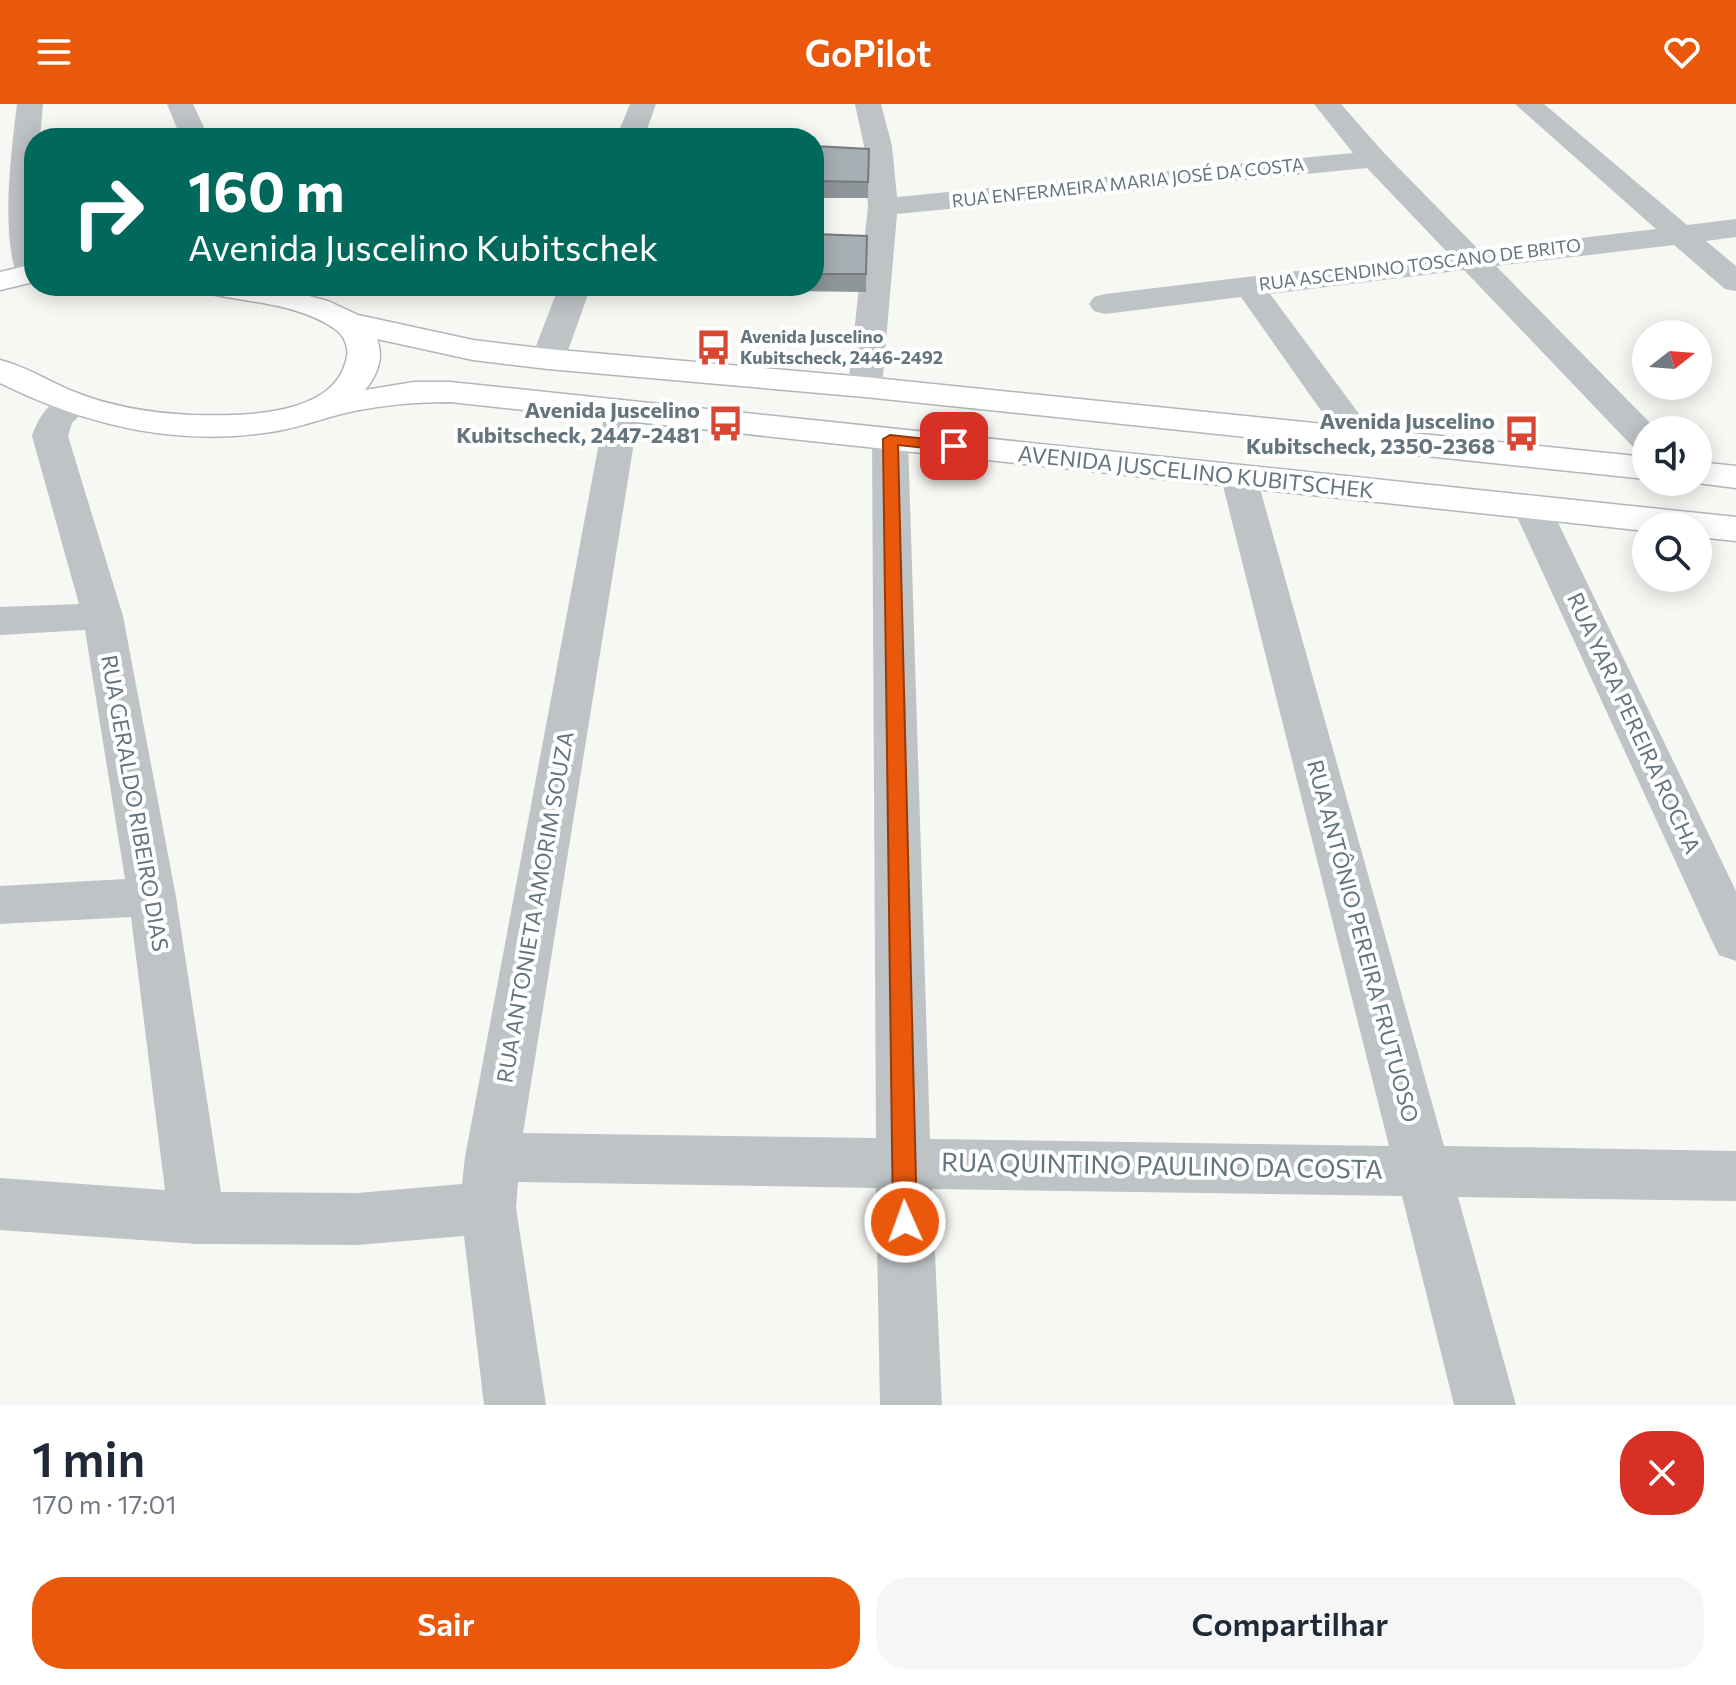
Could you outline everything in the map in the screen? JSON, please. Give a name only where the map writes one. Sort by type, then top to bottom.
[{"type":"main road","points":[[274,296],[348,323],[473,350],[865,387],[1632,467]]},
{"type":"main road","points":[[322,408],[347,390],[362,371],[365,353],[360,338],[348,323]]},
{"type":"main road","name":"AVENIDA JUSCELINO KUBITSCHEK","points":[[0,370],[74,404],[126,418],[195,425],[271,421],[322,408],[414,392],[450,392],[1736,529]]},
{"type":"main road","points":[[1712,474],[1736,477]]},
{"type":"street","points":[[25,128],[30,104]]},
{"type":"street","points":[[180,104],[191,128]]},
{"type":"street","points":[[634,128],[643,104]]},
{"type":"street","points":[[865,387],[883,207],[878,146],[868,104]]},
{"type":"street","points":[[1327,104],[1374,159],[1632,424]]},
{"type":"street","points":[[1528,104],[1736,282]]},
{"type":"street","points":[[17,267],[9,208],[24,134]]},
{"type":"street","name":"RUA ENFERMEIRA MARIA JOSÉ DA COSTA","points":[[883,207],[1374,159]]},
{"type":"street","name":"RUA ASCENDINO TOSCANO DE BRITO","points":[[1105,304],[1736,228]]},
{"type":"street","points":[[1248,285],[1359,438]]},
{"type":"street","points":[[548,359],[571,296]]},
{"type":"street","name":"RUA GERALDO RIBEIRO DIAS","points":[[74,404],[56,418],[50,436],[103,616],[152,897],[197,1218]]},
{"type":"street","name":"RUA ANTONIETA AMORIM SOUZA","points":[[515,1405],[490,1183],[622,411]]},
{"type":"street","points":[[890,439],[903,1161],[911,1405]]},
{"type":"street","name":"RUA ANTÔNIO PEREIRA FRUTUOSO","points":[[1239,478],[1485,1405]]},
{"type":"street","name":"RUA YARA PEREIRA ROCHA","points":[[1531,506],[1736,941]]},
{"type":"street","points":[[0,621],[103,616]]},
{"type":"street","points":[[0,905],[152,897]]},
{"type":"street","name":"RUA QUINTINO PAULINO DA COSTA","points":[[0,1204],[197,1218],[357,1219],[490,1183],[903,1161],[1736,1176]]},
{"type":"building","points":[[824,147],[869,149],[868,182],[824,181]]},
{"type":"building","points":[[824,234],[867,236],[866,274],[824,274]]},
{"type":"place","name":"Avenida Juscelino Kubitscheck, 2446-2492","points":[[714,347]]},
{"type":"place","name":"Avenida Juscelino Kubitscheck, 2447-2481","points":[[726,423]]},
{"type":"place","name":"Avenida Juscelino Kubitscheck, 2350-2368","points":[[1521,434]]},
{"type":"route","points":[[905,1222],[890,439],[954,446]]}]
